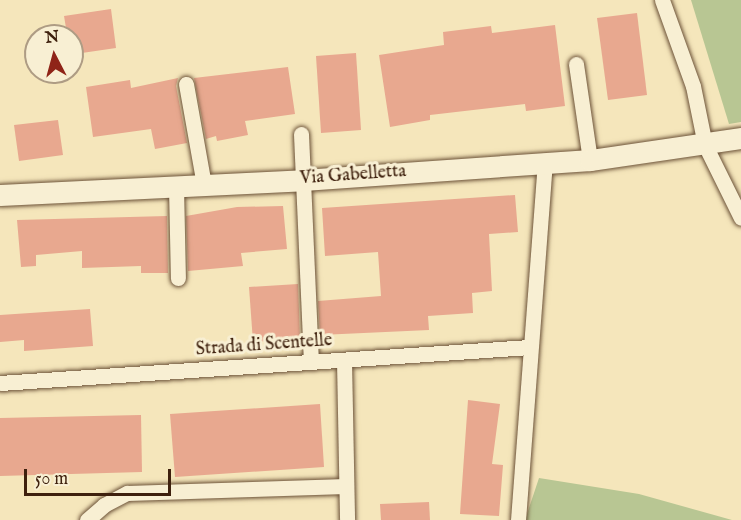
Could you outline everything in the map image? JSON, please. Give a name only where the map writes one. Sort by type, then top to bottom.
[{"type":"street","points":[[662,0],[693,86],[705,145],[741,218]]},
{"type":"street","points":[[576,64],[590,160]]},
{"type":"street","points":[[186,84],[204,185]]},
{"type":"street","points":[[302,134],[311,362]]},
{"type":"street","name":"Via Gabelletta","points":[[0,195],[303,180],[545,161],[590,160],[741,138]]},
{"type":"street","points":[[518,520],[545,161]]},
{"type":"street","points":[[176,186],[178,278]]},
{"type":"street","name":"Strada di Scentelle","points":[[0,383],[530,347]]},
{"type":"street","points":[[344,360],[347,520]]},
{"type":"street","points":[[87,520],[104,505],[127,493],[346,486]]},
{"type":"green space","points":[[691,0],[741,0],[741,122],[729,124]]},
{"type":"green space","points":[[539,478],[639,494],[732,520],[525,520]]},
{"type":"building","points":[[111,9],[116,48],[84,53],[84,24],[65,24],[64,16]]},
{"type":"building","points":[[637,13],[647,95],[608,100],[597,18]]},
{"type":"building","points":[[555,25],[565,106],[526,111],[525,104],[430,115],[430,120],[390,127],[379,55],[444,45],[443,32],[491,26],[492,33]]},
{"type":"building","points":[[356,53],[361,130],[321,133],[316,56]]},
{"type":"building","points":[[288,67],[295,114],[245,121],[248,135],[217,141],[216,136],[206,139],[194,78]]},
{"type":"building","points":[[178,78],[176,86],[187,143],[155,149],[151,129],[93,137],[86,87],[130,80],[131,88]]},
{"type":"building","points":[[58,120],[63,155],[19,161],[14,125]]},
{"type":"building","points":[[515,195],[518,232],[489,234],[492,291],[472,293],[473,313],[428,316],[429,330],[320,335],[318,301],[381,296],[378,252],[325,256],[322,208]]},
{"type":"building","points":[[283,206],[287,249],[241,253],[243,266],[188,271],[186,216],[237,207]]},
{"type":"building","points":[[167,216],[168,273],[141,273],[141,266],[82,268],[82,251],[36,255],[36,266],[21,267],[17,220]]},
{"type":"building","points":[[298,284],[300,339],[253,342],[249,287]]},
{"type":"building","points":[[90,309],[93,346],[24,351],[24,340],[0,342],[0,315]]},
{"type":"building","points":[[468,400],[500,404],[492,464],[503,465],[499,516],[460,514]]},
{"type":"building","points":[[320,404],[324,467],[175,477],[170,414]]},
{"type":"building","points":[[141,415],[142,472],[0,476],[0,418]]},
{"type":"building","points":[[429,502],[430,520],[381,520],[380,504]]}]
